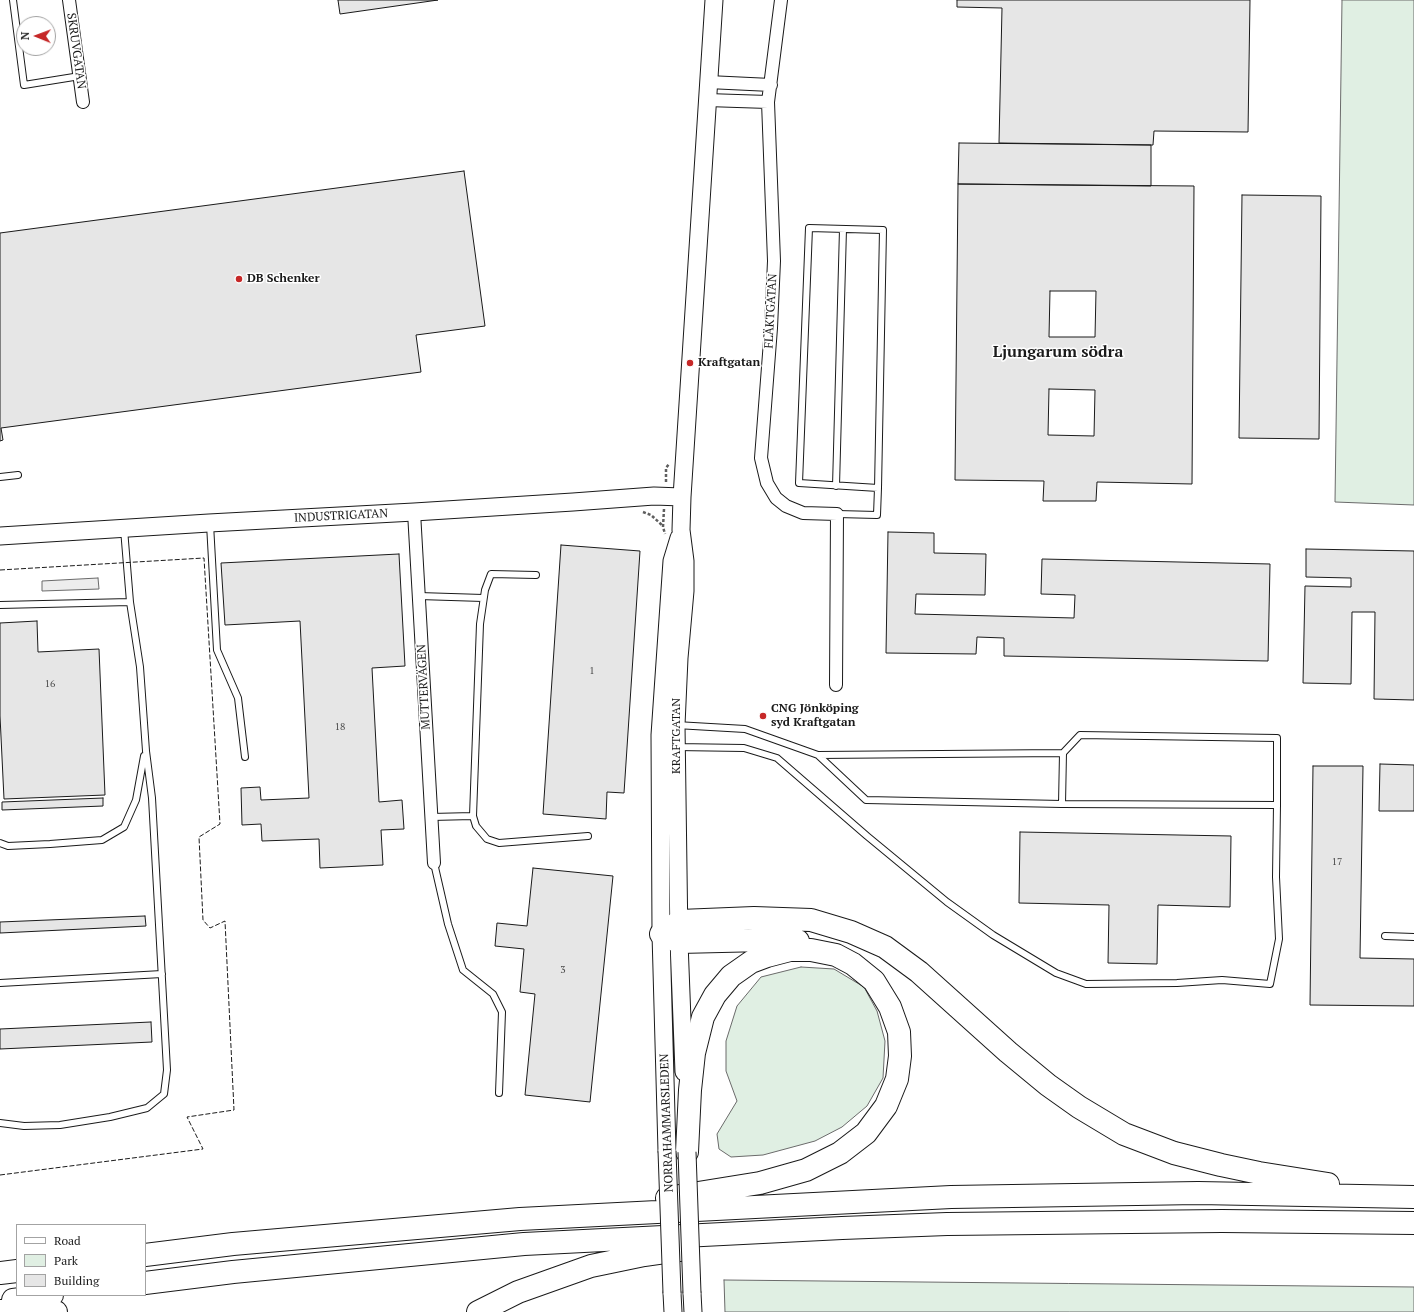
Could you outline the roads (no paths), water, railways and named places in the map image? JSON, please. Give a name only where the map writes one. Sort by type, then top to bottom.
[{"type":"highway","points":[[673,933],[754,918],[811,920],[851,932],[885,947],[918,972],[1008,1052],[1048,1085],[1078,1107],[1124,1134],[1174,1153],[1221,1165],[1259,1173],[1406,1196]]},
{"type":"highway","points":[[520,1219],[642,1202],[760,1183],[806,1170],[840,1153],[866,1132],[886,1106],[897,1079],[900,1056],[899,1032],[890,1006],[874,981],[853,964],[817,945],[793,940],[673,933]]},
{"type":"highway","points":[[677,1151],[690,1090],[694,1053],[703,1018],[715,994],[731,976],[751,962],[767,956],[790,950],[811,950],[836,956]]},
{"type":"highway","points":[[146,1255],[233,1244],[520,1219],[951,1197],[1198,1193],[1406,1196]]},
{"type":"highway","points":[[146,1283],[233,1272],[524,1244],[842,1228],[947,1224],[1222,1221],[1414,1224]]},
{"type":"highway","points":[[478,1312],[518,1292],[591,1266],[644,1255],[842,1228]]},
{"type":"highway","points":[[0,1273],[16,1271]]},
{"type":"highway","points":[[0,1302],[45,1296]]},
{"type":"highway","points":[[0,1311],[56,1312]]},
{"type":"street","name":"SKRUVGATAN","points":[[69,0],[84,102]]},
{"type":"street","name":"KRAFTGATAN","points":[[673,933],[678,658],[685,591],[685,561],[681,530],[682,497],[714,0]]},
{"type":"street","name":"FLÄKTGATAN","points":[[782,0],[768,102],[774,261],[771,328],[762,442],[762,464],[767,483],[776,498],[786,506],[803,513],[837,514]]},
{"type":"street","points":[[708,82],[771,85]]},
{"type":"street","points":[[707,100],[768,102]]},
{"type":"street","name":"INDUSTRIGATAN","points":[[0,536],[414,512],[654,496],[682,497]]},
{"type":"street","name":"MUTTERVÄGEN","points":[[414,512],[434,863]]},
{"type":"street","points":[[836,685],[837,514]]},
{"type":"street","name":"KRAFTGATAN","points":[[673,933],[660,735],[672,561],[681,530]]},
{"type":"street","name":"NORRAHAMMARSLEDEN","points":[[673,933],[677,1151],[672,1294],[673,1312]]},
{"type":"street","name":"NORRAHAMMARSLEDEN","points":[[677,1151],[693,1312]]},
{"type":"lane","points":[[13,0],[24,85],[80,76]]},
{"type":"lane","points":[[837,514],[877,515],[878,488],[883,230],[809,228],[800,483],[878,488]]},
{"type":"lane","points":[[836,486],[843,229]]},
{"type":"lane","points":[[0,477],[18,475]]},
{"type":"lane","points":[[209,523],[217,650],[238,698],[245,757]]},
{"type":"lane","points":[[0,1123],[24,1126],[60,1125],[110,1117],[147,1108],[164,1094],[167,1070],[152,798],[146,751],[140,667],[130,602],[124,528]]},
{"type":"lane","points":[[536,575],[491,574],[485,590],[480,624],[473,816],[476,826],[487,839],[499,843],[588,836]]},
{"type":"lane","points":[[419,596],[483,598]]},
{"type":"lane","points":[[0,604],[130,602]]},
{"type":"lane","points":[[1062,804],[1063,753],[1080,735],[1277,738],[1276,877],[1279,939],[1270,984],[1222,980],[1177,983],[1086,984],[1056,973],[993,935],[947,902],[867,836],[777,758],[744,748],[676,747],[660,735],[676,725],[746,729],[818,755],[1063,753]]},
{"type":"lane","points":[[0,843],[8,846],[102,840],[124,827],[136,800],[146,751]]},
{"type":"lane","points":[[818,755],[866,800],[1062,804],[1277,805]]},
{"type":"lane","points":[[431,817],[473,816]]},
{"type":"lane","points":[[434,863],[448,924],[463,970],[493,994],[502,1012],[499,1093]]},
{"type":"lane","points":[[1385,936],[1414,937]]},
{"type":"lane","points":[[0,983],[162,974]]},
{"type":"place","name":"DB Schenker","points":[[239,279]]},
{"type":"place","name":"Kraftgatan","points":[[690,363]]},
{"type":"place","name":"CNG Jönköping syd Kraftgatan","points":[[763,716]]},
{"type":"district","name":"Ljungarum södra","points":[[1058,352]]}]
